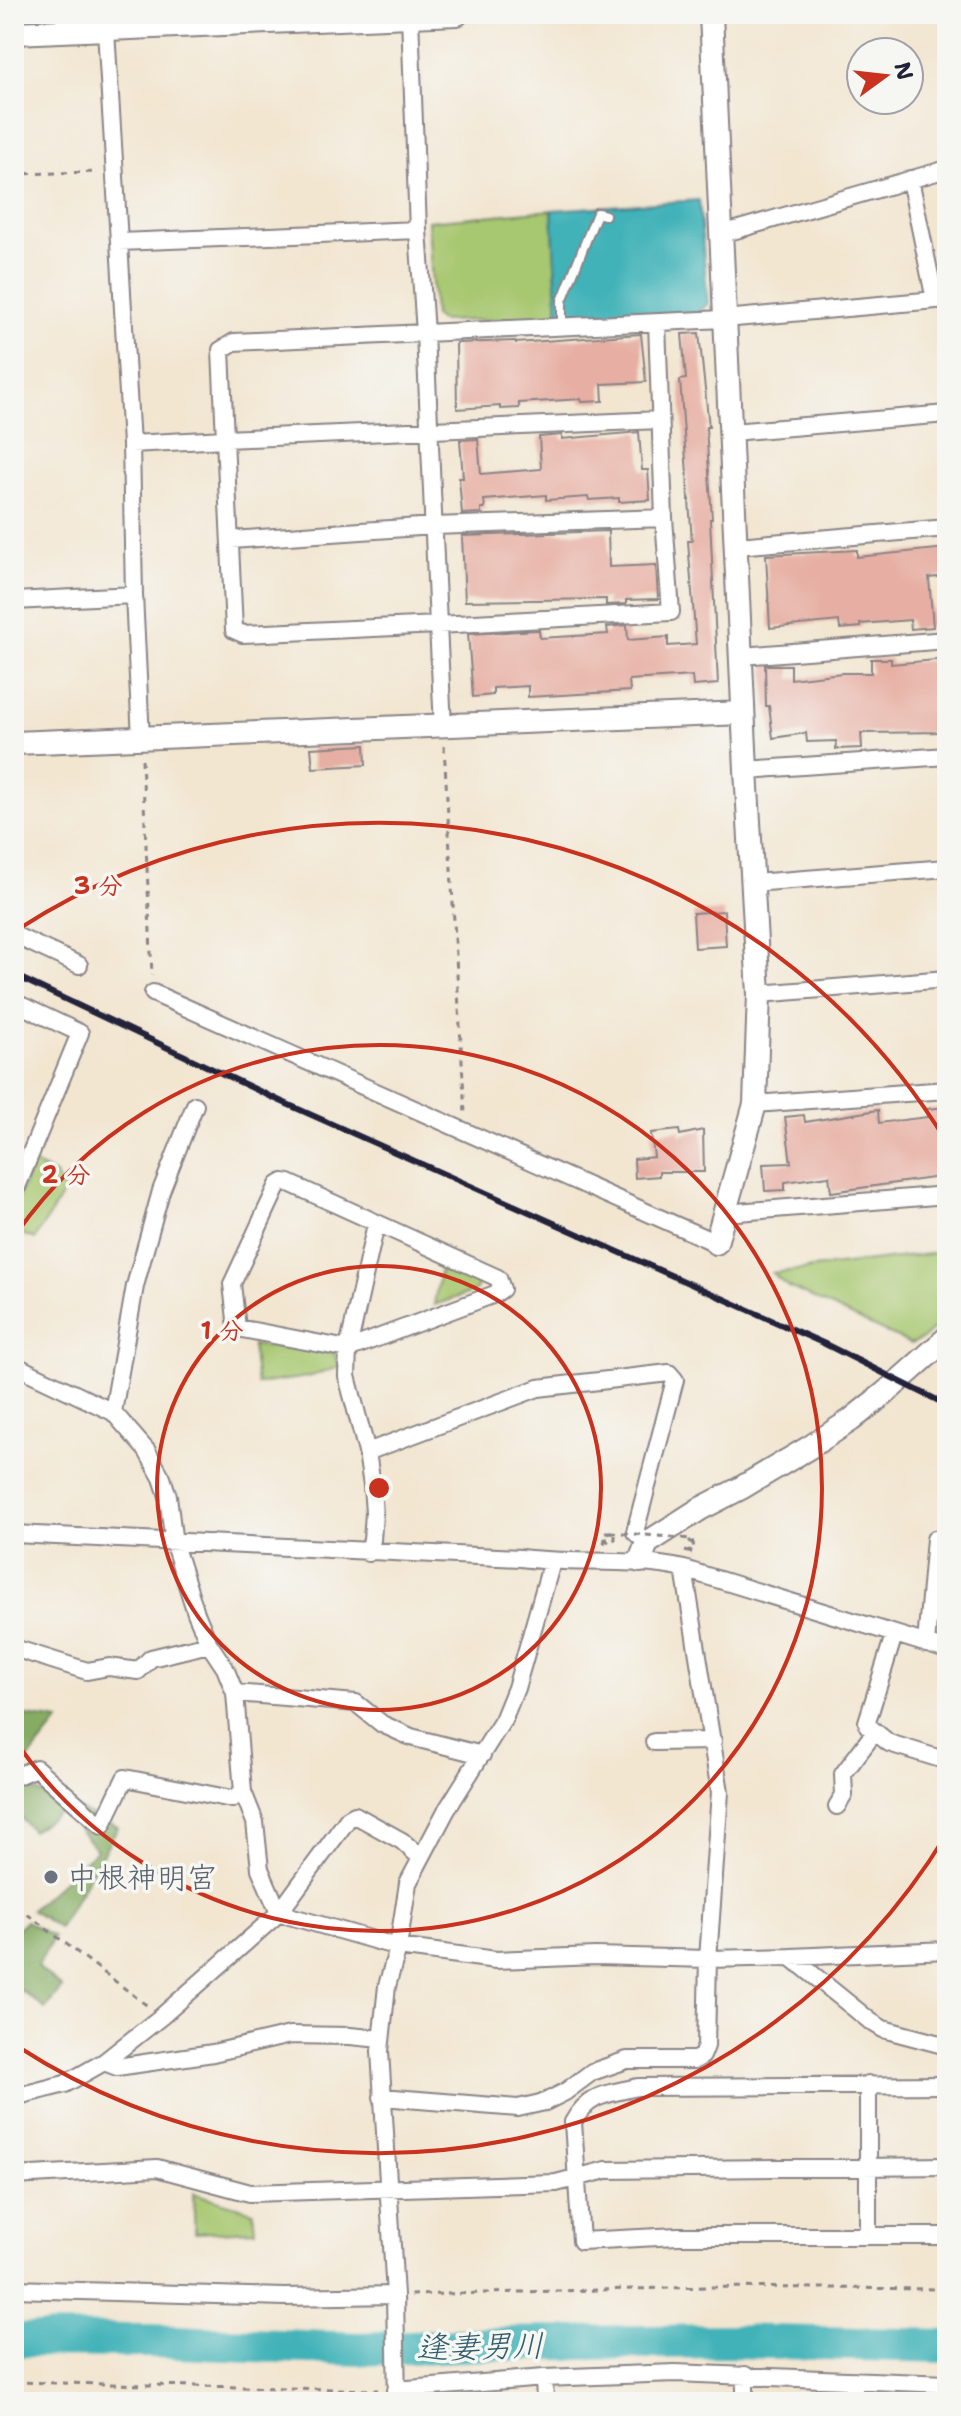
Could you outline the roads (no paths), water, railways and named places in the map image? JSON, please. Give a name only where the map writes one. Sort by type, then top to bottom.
[{"type":"street","points":[[14,33],[105,22],[457,14]]},
{"type":"street","points":[[153,993],[716,1243],[755,1104],[759,994],[711,14]]},
{"type":"street","points":[[410,16],[443,727]]},
{"type":"street","points":[[105,22],[131,444],[141,739]]},
{"type":"street","points":[[722,234],[947,169]]},
{"type":"street","points":[[657,323],[664,518],[671,612],[243,634],[234,630],[221,350],[234,342],[657,323],[941,300],[910,179]]},
{"type":"street","points":[[119,242],[418,230]]},
{"type":"street","points":[[732,432],[947,414]]},
{"type":"street","points":[[131,444],[660,420]]},
{"type":"street","points":[[231,540],[434,526],[664,518]]},
{"type":"street","points":[[737,546],[947,528]]},
{"type":"street","points":[[14,601],[134,595]]},
{"type":"street","points":[[742,656],[947,640]]},
{"type":"street","points":[[14,743],[743,713]]},
{"type":"street","points":[[746,770],[947,756]]},
{"type":"street","points":[[752,883],[947,868]]},
{"type":"street","points":[[14,935],[79,965]]},
{"type":"street","points":[[759,994],[947,979]]},
{"type":"street","points":[[14,1002],[80,1033],[14,1194]]},
{"type":"street","points":[[755,1104],[947,1090]]},
{"type":"street","points":[[113,1412],[135,1286],[161,1191],[195,1105]]},
{"type":"street","points":[[283,1182],[498,1278],[502,1289],[495,1294],[348,1349],[237,1328],[232,1284],[278,1185],[283,1182]]},
{"type":"street","points":[[725,1213],[947,1195]]},
{"type":"street","points":[[368,1553],[374,1513],[367,1452],[347,1376],[348,1349],[376,1224]]},
{"type":"street","points":[[644,1552],[700,1509],[741,1488],[851,1420],[947,1338]]},
{"type":"street","points":[[14,1365],[113,1412],[147,1451],[162,1478],[168,1496],[174,1544],[209,1644],[225,1668],[235,1693],[243,1792],[255,1822],[260,1869],[279,1913]]},
{"type":"street","points":[[367,1452],[538,1388],[669,1373],[675,1380],[635,1532],[644,1552]]},
{"type":"street","points":[[14,1534],[552,1562],[644,1552],[947,1650]]},
{"type":"street","points":[[926,1644],[935,1539]]},
{"type":"street","points":[[552,1562],[516,1688],[503,1720],[420,1857],[408,1883],[398,1947],[387,1986],[381,2039],[382,2097],[396,2391],[544,2378],[675,2373],[947,2384]]},
{"type":"street","points":[[382,2097],[518,2108],[545,2102],[592,2072],[627,2060],[695,2060],[702,2056],[706,2046],[708,1959],[720,1792],[685,1565]]},
{"type":"street","points":[[894,1635],[867,1722],[874,1733],[889,1743],[947,1761]]},
{"type":"street","points":[[14,1648],[87,1671],[109,1667],[138,1671],[151,1658],[209,1644]]},
{"type":"street","points":[[235,1693],[356,1703],[382,1724],[411,1737],[482,1755]]},
{"type":"street","points":[[837,1806],[844,1795],[843,1774],[874,1733]]},
{"type":"street","points":[[654,1742],[713,1741]]},
{"type":"street","points":[[17,1776],[36,1768],[102,1826],[125,1778],[232,1799],[243,1792]]},
{"type":"street","points":[[14,2097],[65,2084],[104,2062],[162,2016],[279,1913],[348,1819],[355,1815],[402,1841],[420,1857]]},
{"type":"street","points":[[279,1913],[398,1947],[496,1960],[595,1956],[708,1959],[947,1950]]},
{"type":"street","points":[[791,1957],[883,2029],[947,2046]]},
{"type":"street","points":[[104,2062],[117,2067],[213,2053],[290,2035],[381,2039]]},
{"type":"street","points":[[868,2084],[868,2236]]},
{"type":"street","points":[[947,2085],[638,2087],[595,2096],[579,2111],[573,2122],[581,2241],[678,2236],[947,2236]]},
{"type":"street","points":[[14,2176],[157,2168],[250,2193],[556,2183],[606,2170],[947,2166]]},
{"type":"street","points":[[14,2289],[394,2299]]},
{"type":"street","points":[[745,2375],[745,2402]]},
{"type":"street","points":[[544,2378],[545,2402]]},
{"type":"street","points":[[854,2380],[854,2402]]},
{"type":"lane","points":[[562,327],[562,301],[597,213],[605,215]]},
{"type":"water","points":[[699,200],[708,304],[697,313],[558,318],[552,210]]},
{"type":"waterway","name":"逢妻男川","points":[[14,2340],[149,2341],[360,2349],[728,2341],[947,2346]]},
{"type":"railway","points":[[14,975],[278,1100],[825,1344],[947,1405]]},
{"type":"place","name":"中根神明宮","points":[[51,1877]]}]
